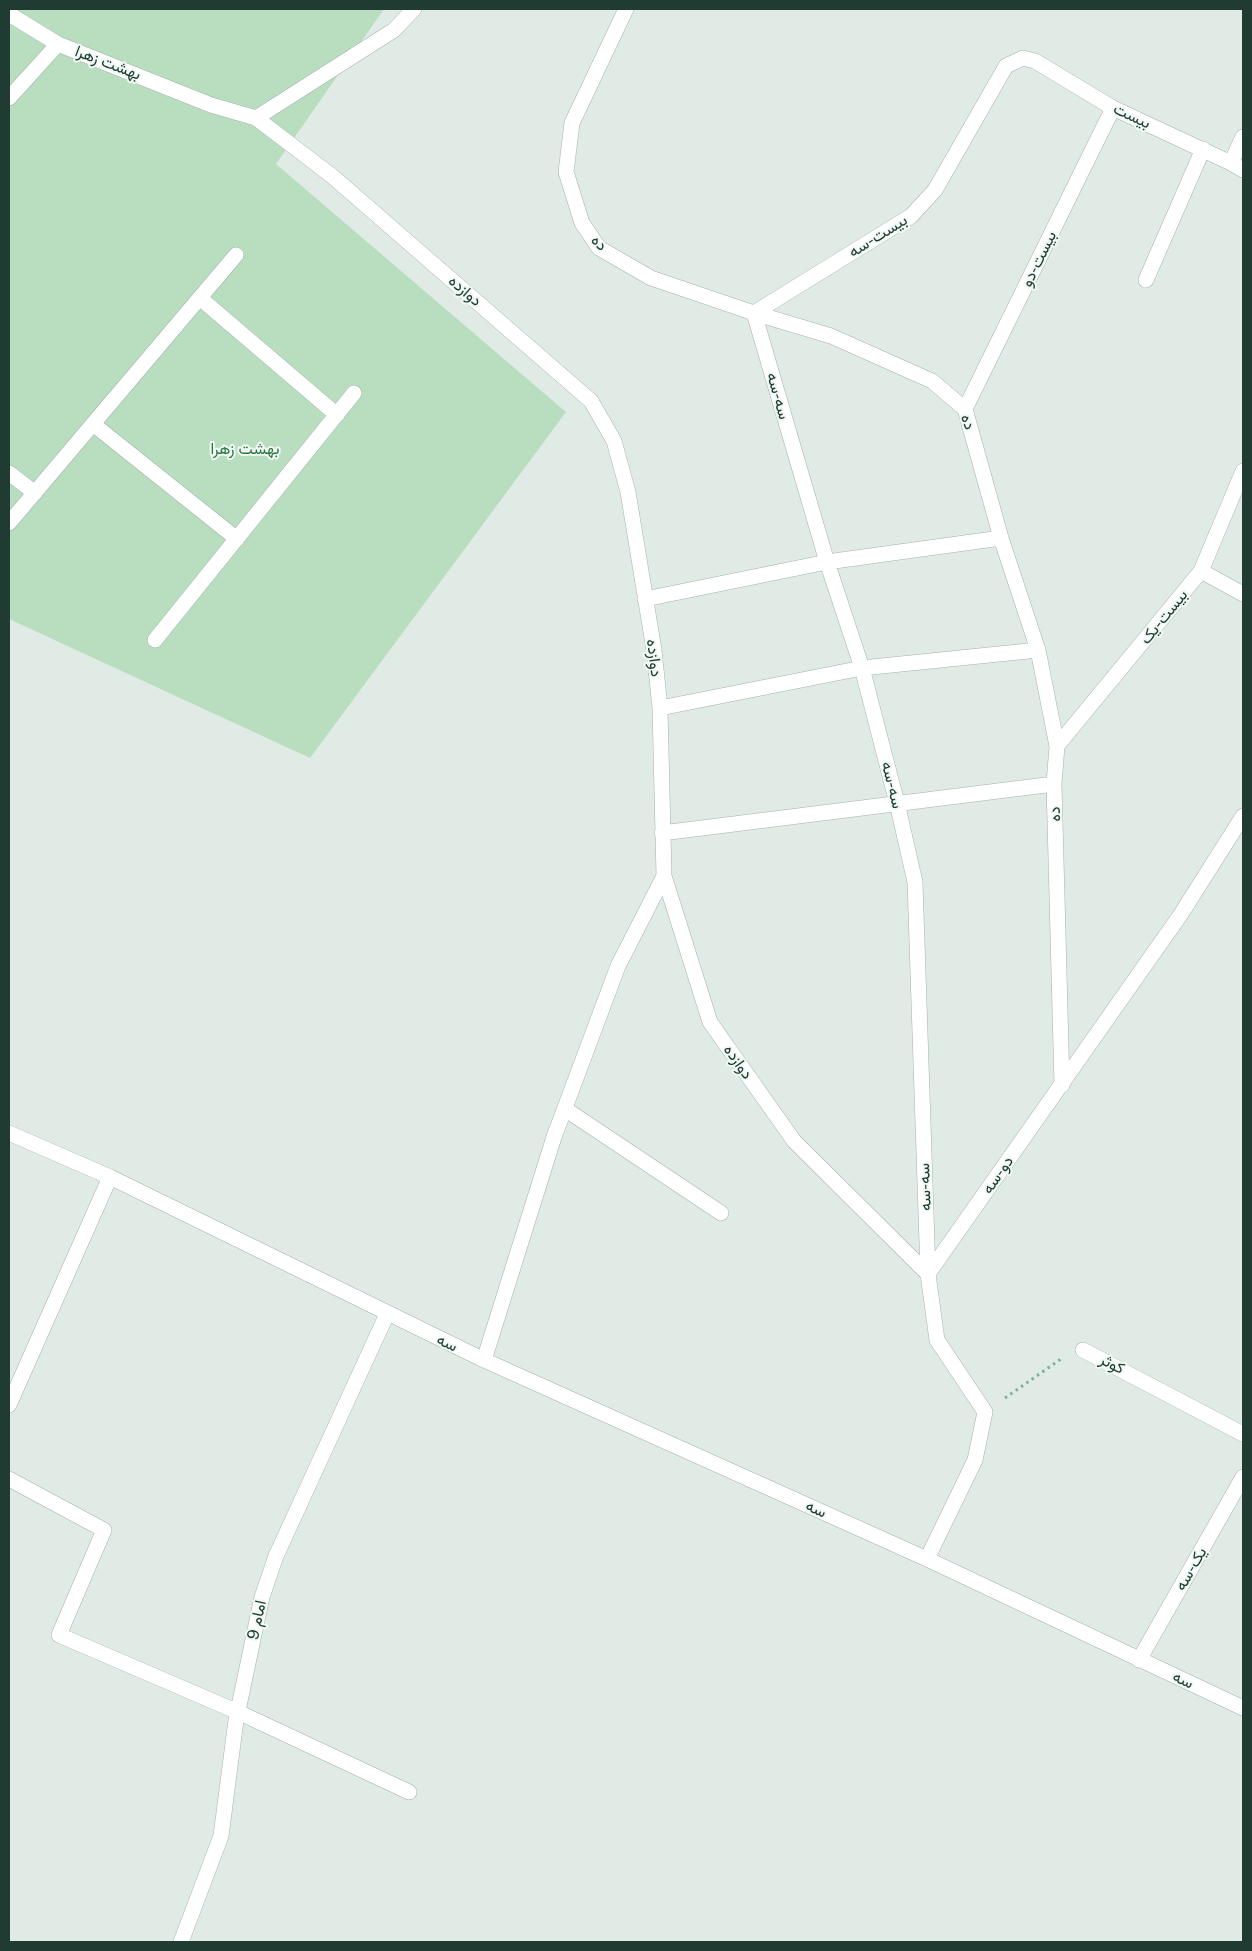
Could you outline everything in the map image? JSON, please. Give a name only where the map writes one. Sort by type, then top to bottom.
[{"type":"street","points":[[256,118],[394,30],[414,9]]},
{"type":"street","name":"ده","points":[[626,9],[572,123],[566,172],[582,223],[599,248],[651,278],[754,313],[831,336],[932,380],[965,409],[1001,538],[1038,650],[1057,746],[1054,784],[1062,1085]]},
{"type":"street","name":"بهشت زهرا","points":[[9,14],[58,44],[211,105],[256,118]]},
{"type":"street","points":[[9,98],[58,44]]},
{"type":"street","name":"بیست-سه","points":[[754,313],[911,216],[935,190],[1006,66],[1023,58]]},
{"type":"street","name":"بیست","points":[[1023,58],[1035,61],[1113,108],[1237,166]]},
{"type":"street","name":"بیست-دو","points":[[965,409],[1113,108]]},
{"type":"street","name":"دوازده","points":[[256,118],[332,176],[591,401],[614,441],[628,492],[654,650],[660,708],[664,876],[710,1022],[794,1141],[928,1274]]},
{"type":"street","points":[[1237,166],[1243,137]]},
{"type":"street","points":[[1146,280],[1204,149]]},
{"type":"street","points":[[9,523],[236,255]]},
{"type":"street","points":[[200,298],[336,415]]},
{"type":"street","name":"سه-سه","points":[[754,313],[827,562],[862,668],[897,803],[915,882],[928,1274]]},
{"type":"street","points":[[155,640],[354,393]]},
{"type":"street","points":[[93,424],[237,540]]},
{"type":"street","name":"بیست-یک","points":[[1057,746],[1201,571],[1243,471]]},
{"type":"street","points":[[9,473],[35,493]]},
{"type":"street","points":[[645,599],[827,562],[1001,538]]},
{"type":"street","points":[[1201,571],[1243,594]]},
{"type":"street","points":[[660,708],[862,668],[1038,650]]},
{"type":"street","points":[[662,833],[1054,784]]},
{"type":"street","name":"دو-سه","points":[[928,1274],[1181,914],[1243,816]]},
{"type":"street","points":[[484,1360],[554,1137],[618,966],[664,876]]},
{"type":"street","points":[[565,1109],[721,1213]]},
{"type":"street","name":"سه","points":[[9,1133],[110,1177],[484,1360],[927,1559],[1243,1708]]},
{"type":"street","points":[[9,1405],[110,1177]]},
{"type":"street","points":[[927,1559],[975,1460],[985,1412],[937,1340],[928,1274]]},
{"type":"street","name":"امام 9","points":[[181,1942],[221,1836],[238,1712],[262,1597],[276,1556],[387,1314]]},
{"type":"street","name":"کوثر","points":[[1082,1350],[1243,1434]]},
{"type":"street","name":"یک-سه","points":[[1139,1660],[1243,1478]]},
{"type":"street","points":[[9,1479],[104,1530],[59,1635],[238,1712],[410,1792]]},
{"type":"path","name":"کوثر","points":[[985,1412],[1058,1360],[1082,1350]]},
{"type":"green space","name":"بهشت زهرا","points":[[9,9],[384,9],[276,164],[566,412],[310,758],[9,619]]}]
